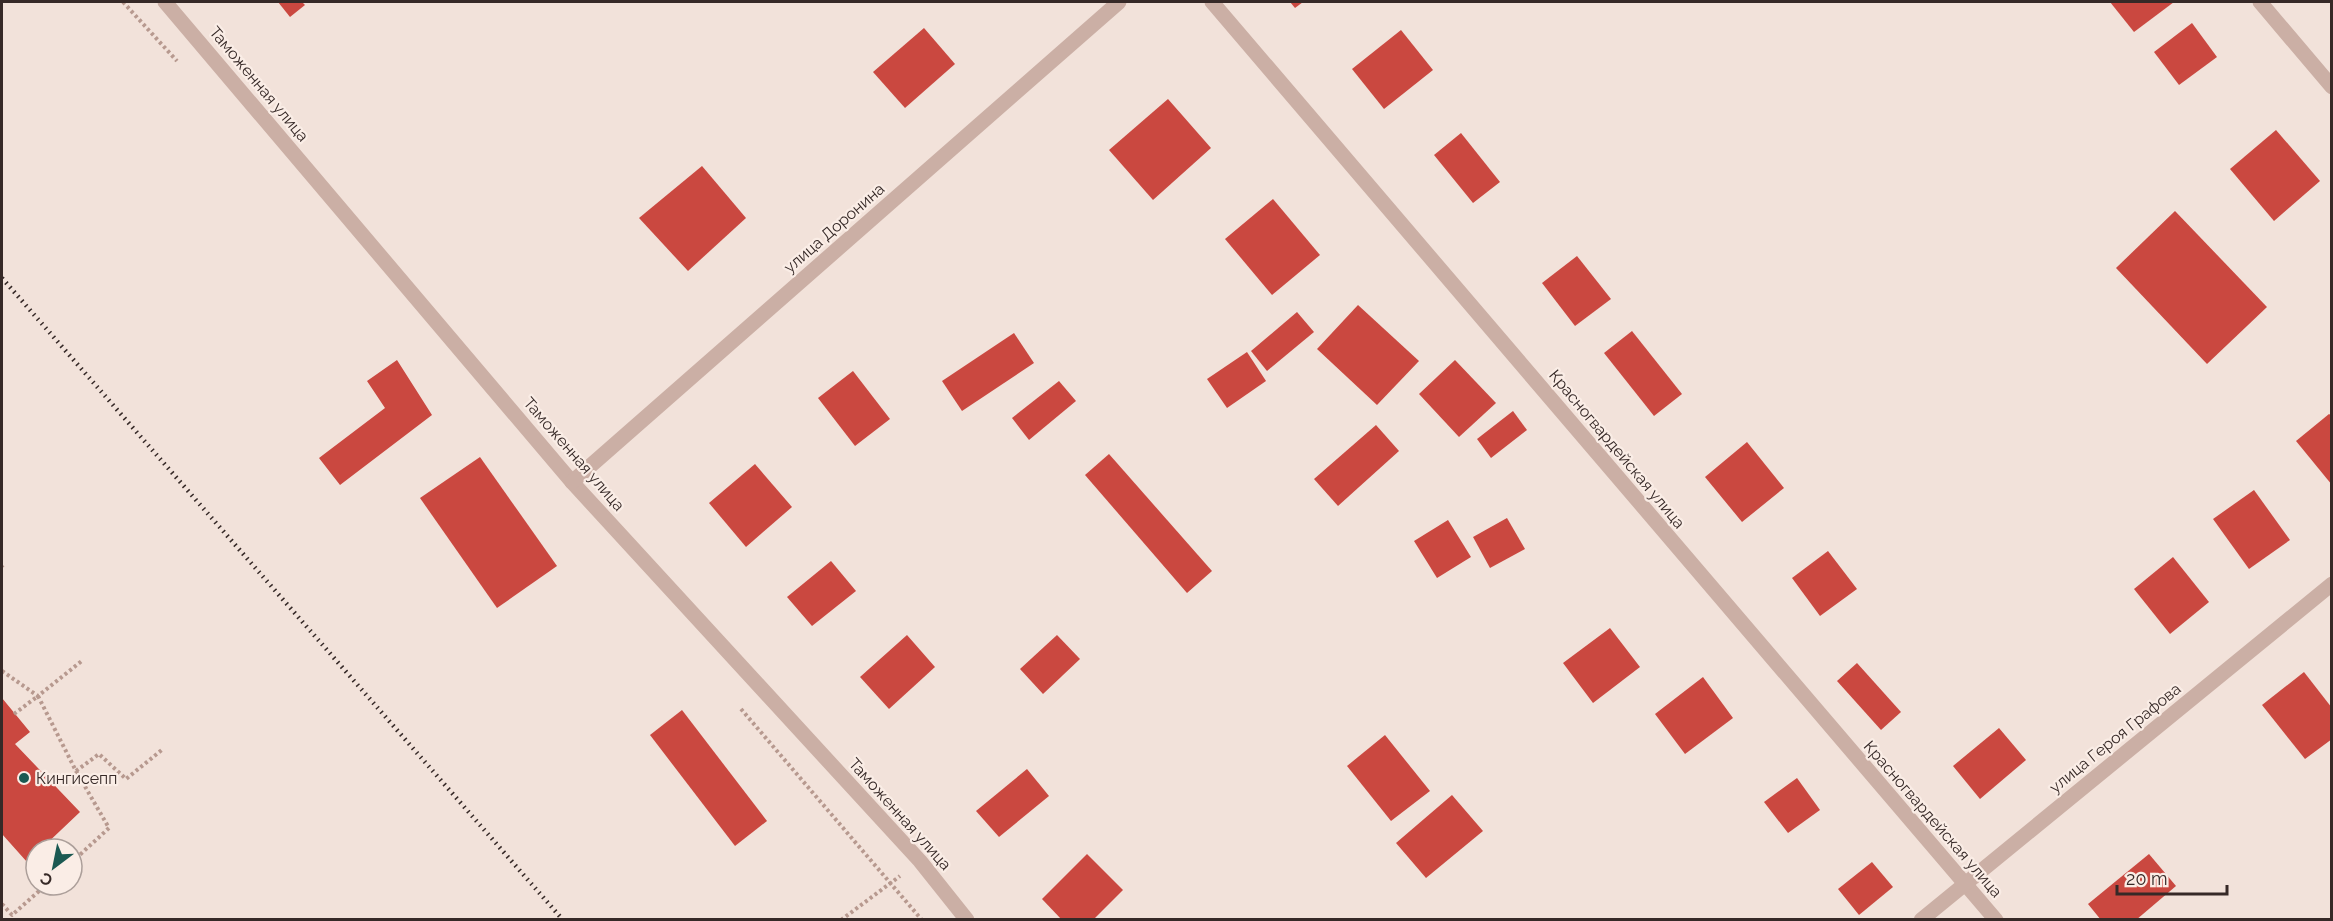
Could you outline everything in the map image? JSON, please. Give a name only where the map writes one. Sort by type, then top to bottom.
[{"type":"street","name":"Таможенная улица","points":[[165,2],[572,482],[920,861],[967,920]]},
{"type":"street","name":"улица Доронина","points":[[572,482],[1119,2]]},
{"type":"street","name":"Красногвардейская улица","points":[[1212,2],[1996,920]]},
{"type":"street","points":[[2260,2],[2331,87]]},
{"type":"street","name":"улица Героя Графова","points":[[1921,920],[2331,584]]},
{"type":"path","points":[[14,714],[83,660]]},
{"type":"path","points":[[2,671],[38,696],[76,771],[109,828],[84,850]]},
{"type":"path","points":[[76,771],[99,754],[126,779],[163,749]]},
{"type":"path","points":[[841,920],[920,861]]},
{"type":"path","points":[[891,882],[922,920]]},
{"type":"path","points":[[2,904],[12,915],[32,897]]},
{"type":"building","points":[[278,2],[302,2],[305,5],[290,17]]},
{"type":"building","points":[[1290,2],[1303,2],[1295,8]]},
{"type":"building","points":[[2110,2],[2174,2],[2134,32]]},
{"type":"building","points":[[2192,23],[2217,57],[2179,85],[2154,52]]},
{"type":"building","points":[[924,28],[955,64],[905,108],[873,72]]},
{"type":"building","points":[[1401,30],[1433,70],[1384,109],[1352,69]]},
{"type":"building","points":[[1168,99],[1211,148],[1153,200],[1109,150]]},
{"type":"building","points":[[2276,130],[2320,181],[2274,221],[2230,169]]},
{"type":"building","points":[[1461,133],[1500,182],[1473,203],[1434,155]]},
{"type":"building","points":[[702,166],[746,218],[688,271],[639,218]]},
{"type":"building","points":[[1273,199],[1320,255],[1272,295],[1225,239]]},
{"type":"building","points":[[2175,211],[2267,307],[2207,364],[2116,268]]},
{"type":"building","points":[[1577,256],[1611,299],[1575,326],[1542,283]]},
{"type":"building","points":[[1358,305],[1419,361],[1377,405],[1317,349]]},
{"type":"building","points":[[1297,312],[1314,332],[1267,371],[1251,351]]},
{"type":"building","points":[[1632,331],[1682,394],[1654,416],[1604,353]]},
{"type":"building","points":[[1014,333],[1034,363],[962,411],[942,381]]},
{"type":"building","points":[[1247,352],[1266,381],[1227,408],[1207,379]]},
{"type":"building","points":[[397,360],[432,415],[340,485],[319,458],[385,408],[367,381]]},
{"type":"building","points":[[1455,360],[1496,403],[1459,437],[1419,394]]},
{"type":"building","points":[[853,371],[890,419],[855,446],[818,398]]},
{"type":"building","points":[[1059,381],[1076,401],[1029,440],[1012,418]]},
{"type":"building","points":[[1513,411],[1527,430],[1491,458],[1477,439]]},
{"type":"building","points":[[2329,414],[2332,416],[2332,485],[2296,441]]},
{"type":"building","points":[[1376,425],[1399,451],[1338,506],[1314,479]]},
{"type":"building","points":[[1747,442],[1784,488],[1742,522],[1705,477]]},
{"type":"building","points":[[1109,454],[1212,571],[1187,593],[1085,475]]},
{"type":"building","points":[[480,457],[557,566],[497,608],[420,498]]},
{"type":"building","points":[[755,464],[792,507],[746,547],[709,503]]},
{"type":"building","points":[[2254,490],[2290,540],[2249,569],[2213,519]]},
{"type":"building","points":[[1507,518],[1525,549],[1490,568],[1473,537]]},
{"type":"building","points":[[1448,520],[1471,557],[1437,578],[1414,541]]},
{"type":"building","points":[[1828,551],[1857,589],[1820,616],[1792,578]]},
{"type":"building","points":[[2173,557],[2209,602],[2170,634],[2134,589]]},
{"type":"building","points":[[831,561],[856,591],[812,626],[787,597]]},
{"type":"building","points":[[1610,628],[1640,667],[1593,703],[1563,663]]},
{"type":"building","points":[[907,635],[935,667],[889,709],[860,677]]},
{"type":"building","points":[[1057,635],[1080,659],[1043,694],[1020,669]]},
{"type":"building","points":[[1857,663],[1901,712],[1881,730],[1837,681]]},
{"type":"building","points":[[2304,672],[2332,708],[2332,739],[2305,759],[2262,705]]},
{"type":"building","points":[[1703,677],[1733,718],[1685,754],[1655,714]]},
{"type":"building","name":"Кингисепп","points":[[2,698],[30,732],[15,744],[80,812],[54,837],[24,837],[24,859],[2,834]]},
{"type":"building","points":[[682,710],[767,821],[735,846],[650,735]]},
{"type":"building","points":[[1999,728],[2026,760],[1980,799],[1953,766]]},
{"type":"building","points":[[1385,735],[1430,791],[1391,821],[1347,766]]},
{"type":"building","points":[[1027,769],[1049,796],[999,837],[976,811]]},
{"type":"building","points":[[1797,778],[1820,810],[1788,833],[1764,802]]},
{"type":"building","points":[[1452,795],[1483,831],[1426,878],[1396,843]]},
{"type":"building","points":[[1087,854],[1123,890],[1093,920],[1062,920],[1042,899]]},
{"type":"building","points":[[2149,854],[2176,886],[2136,920],[2101,920],[2088,904]]},
{"type":"building","points":[[1872,862],[1893,887],[1859,915],[1838,889]]},
{"type":"railway","points":[[2,278],[563,920]]},
{"type":"place","name":"Кингисепп","points":[[24,778]]}]
